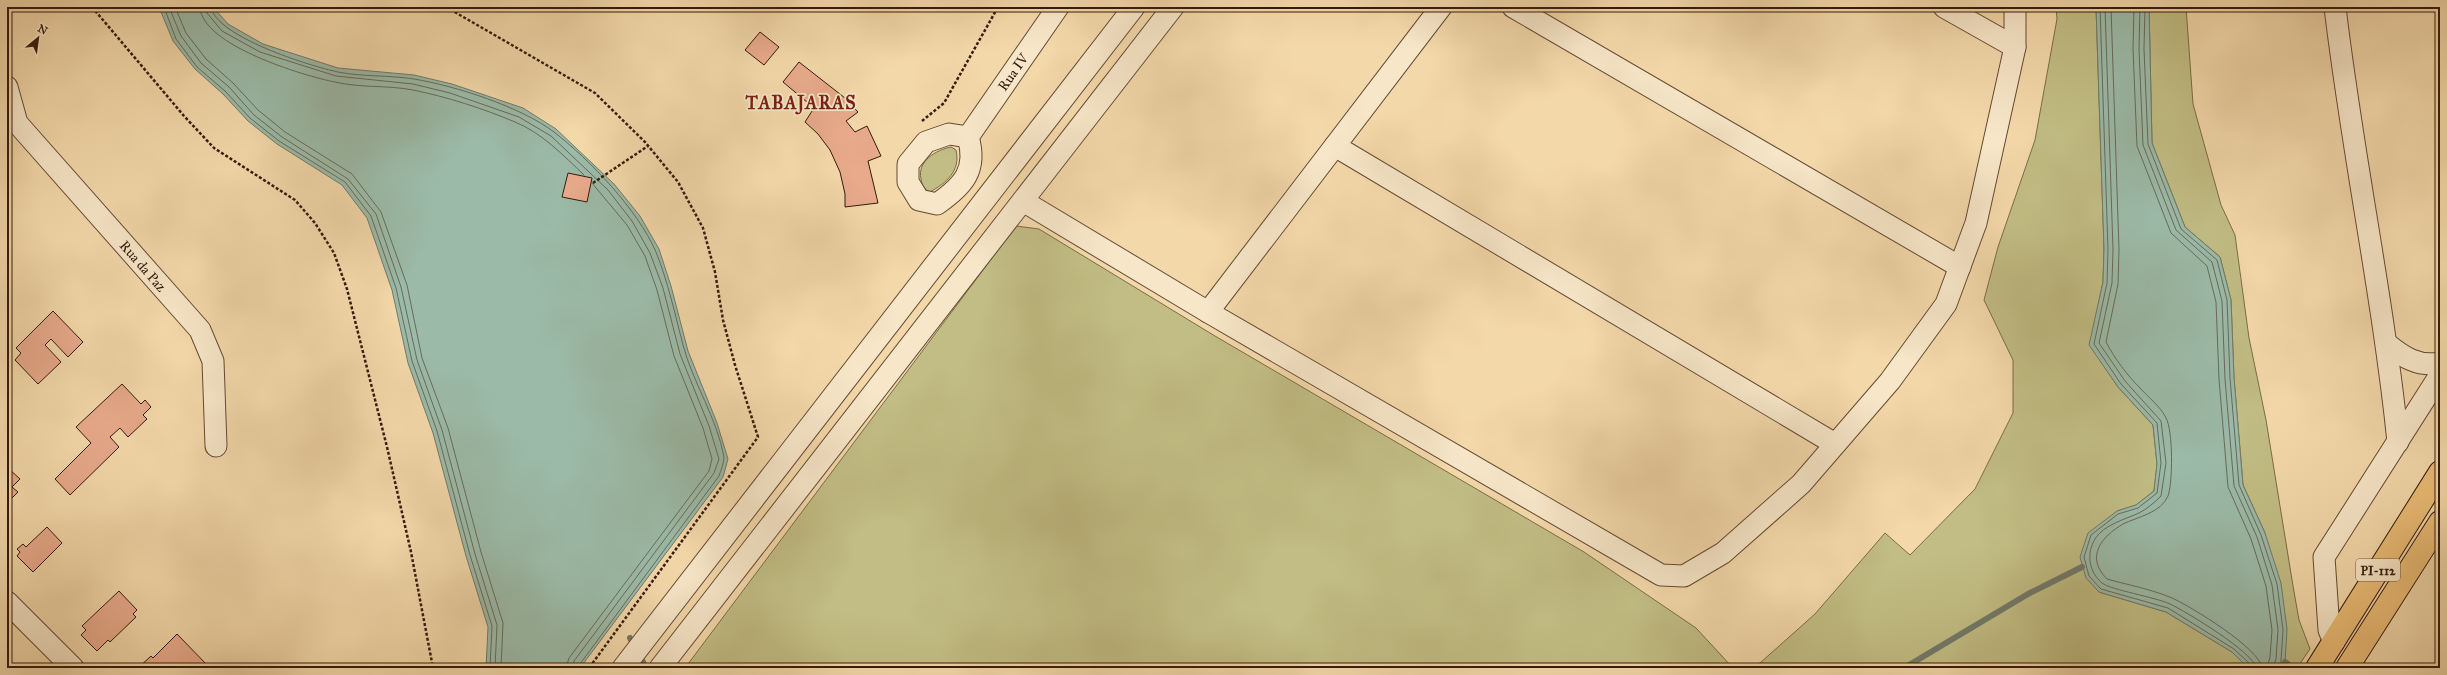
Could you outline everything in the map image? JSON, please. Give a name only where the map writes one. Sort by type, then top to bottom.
[{"type":"main road","name":"PI-112","points":[[2317,668],[2440,472]]},
{"type":"main road","name":"PI-112","points":[[2347,668],[2440,522]]},
{"type":"street","name":"Rua IV","points":[[968,137],[1058,7]]},
{"type":"street","points":[[623,668],[1134,7]]},
{"type":"street","points":[[660,668],[1173,7]]},
{"type":"street","points":[[1208,312],[1441,7]]},
{"type":"street","points":[[1513,7],[1960,267]]},
{"type":"street","points":[[1944,7],[2015,47]]},
{"type":"street","points":[[1023,201],[1208,312],[1662,576],[1684,576],[1723,553],[1801,484],[1890,381],[1946,304],[1976,223],[2015,47],[2015,7]]},
{"type":"street","points":[[2334,7],[2346,98],[2387,344],[2398,442]]},
{"type":"street","points":[[7,87],[12,120]]},
{"type":"street","name":"Rua da Paz","points":[[12,120],[200,330],[213,362],[216,446]]},
{"type":"street","points":[[1335,146],[1835,444]]},
{"type":"street","points":[[1013,164],[1037,183]]},
{"type":"street","points":[[960,233],[985,251]]},
{"type":"street","points":[[2387,344],[2404,358],[2420,364],[2440,363]]},
{"type":"street","points":[[2334,642],[2329,630],[2324,557],[2440,375]]},
{"type":"street","points":[[7,602],[73,668]]},
{"type":"path","points":[[92,7],[184,116],[214,148],[295,200],[314,223],[334,253],[347,289],[412,552],[433,668]]},
{"type":"path","points":[[446,7],[595,94],[648,146],[678,182],[703,228],[716,272],[725,328],[758,437],[589,668]]},
{"type":"path","points":[[918,123],[944,103],[998,7]]},
{"type":"path","points":[[593,183],[648,146]]},
{"type":"shaded area","points":[[2056,7],[2096,7],[2104,249],[2103,282],[2090,345],[2118,387],[2153,425],[2157,464],[2154,491],[2136,505],[2117,511],[2099,592],[2166,612],[2232,652],[2248,668],[1744,668],[1760,663],[1815,614],[1885,533],[1910,555],[1975,489],[2013,413],[2013,360],[1984,300],[1998,247],[2035,140],[2057,19]]},
{"type":"shaded area","points":[[2149,7],[2186,7],[2193,104],[2221,205],[2235,235],[2249,338],[2266,420],[2299,620],[2310,649],[2297,668],[2281,668],[2285,662],[2265,533],[2243,485],[2234,378],[2231,300],[2220,257],[2185,227],[2152,143]]},
{"type":"shaded area","points":[[951,147],[956,150],[957,157],[954,170],[951,176],[942,185],[930,192],[922,183],[922,167],[929,157],[945,148]]},
{"type":"shaded area","points":[[1016,226],[1039,229],[1215,336],[1584,552],[1696,628],[1733,668],[685,668]]},
{"type":"water","points":[[159,7],[213,7],[228,24],[263,44],[338,68],[414,75],[452,84],[523,108],[556,129],[614,184],[640,216],[659,249],[671,286],[688,351],[717,423],[728,459],[723,477],[580,668],[486,668],[488,627],[466,556],[433,433],[408,363],[392,290],[367,218],[342,185],[277,144],[248,121],[223,94],[195,69],[173,41]]},
{"type":"water","points":[[2096,7],[2149,7],[2152,143],[2185,227],[2220,257],[2231,300],[2234,378],[2243,485],[2265,533],[2281,583],[2287,629],[2285,662],[2281,668],[2248,668],[2232,652],[2166,612],[2099,592],[2086,578],[2080,557],[2088,533],[2117,511],[2136,505],[2154,491],[2157,464],[2153,425],[2118,387],[2089,345],[2103,282],[2104,249]]},
{"type":"building","points":[[760,32],[779,47],[764,65],[745,50]]},
{"type":"building","points":[[799,62],[845,98],[858,112],[846,121],[855,132],[867,126],[881,156],[868,161],[878,203],[845,207],[845,194],[840,172],[830,150],[818,134],[805,122],[814,108],[783,82]]},
{"type":"building","points":[[568,173],[592,178],[587,202],[562,197]]},
{"type":"building","points":[[53,311],[83,342],[68,357],[51,339],[45,345],[61,362],[38,384],[15,360],[21,353],[16,348]]},
{"type":"building","points":[[122,384],[141,404],[145,400],[151,407],[143,415],[147,419],[128,437],[120,428],[110,437],[119,447],[70,495],[55,479],[91,443],[76,427]]},
{"type":"building","points":[[9,469],[20,479],[12,487],[18,492],[7,503],[7,471]]},
{"type":"building","points":[[47,527],[62,543],[33,572],[17,556],[20,552],[17,549],[23,544],[26,547]]},
{"type":"building","points":[[119,591],[137,610],[133,614],[136,617],[110,642],[108,640],[97,651],[81,635],[86,630],[82,626]]},
{"type":"building","points":[[177,634],[210,668],[138,668],[151,656],[153,658]]},
{"type":"waterway","points":[[1904,668],[2028,594],[2082,567]]},
{"type":"waterway","points":[[642,660],[646,668]]},
{"type":"waterway","points":[[2285,662],[2293,668]]},
{"type":"district","name":"TABAJARAS","points":[[801,103]]}]
